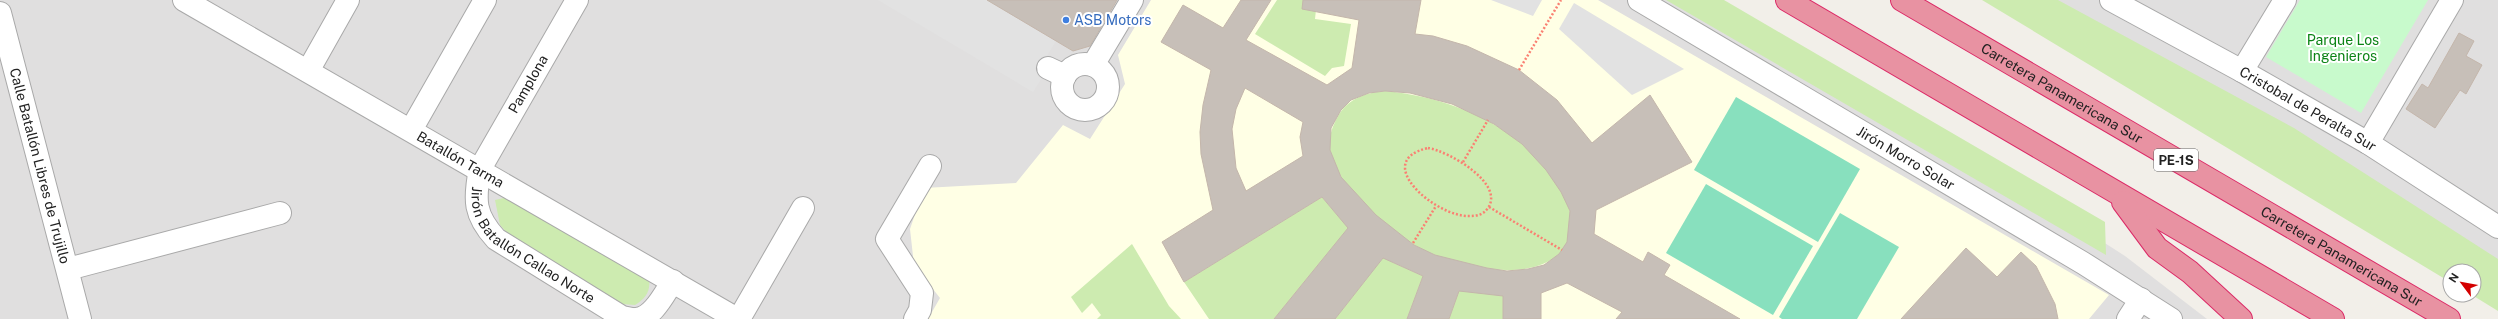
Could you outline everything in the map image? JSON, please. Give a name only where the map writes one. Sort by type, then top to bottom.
[{"type":"highway","points":[[1787,0],[2117,195],[2333,319]]},
{"type":"highway","name":"Carretera Panamericana Sur","points":[[1902,0],[2449,319]]},
{"type":"highway","points":[[2117,195],[2156,248],[2190,272],[2241,319]]},
{"type":"street","points":[[0,13],[7,0]]},
{"type":"street","name":"Batallón Tarma","points":[[184,0],[480,169],[738,319]]},
{"type":"street","points":[[308,71],[348,0]]},
{"type":"street","points":[[411,130],[485,0]]},
{"type":"street","name":"Pamplona","points":[[480,169],[577,0]]},
{"type":"street","points":[[1093,65],[1132,0]]},
{"type":"street","name":"Jirón Morro Solar","points":[[1639,0],[2141,299],[2171,319]]},
{"type":"street","name":"Cristobal de Peralta Sur","points":[[2111,0],[2242,71],[2368,143],[2498,227]]},
{"type":"street","points":[[2242,71],[2285,0]]},
{"type":"street","points":[[2368,143],[2452,0]]},
{"type":"street","name":"Calle Batallón Libres de Trujillo","points":[[0,13],[80,319]]},
{"type":"street","points":[[1077,65],[1093,65],[1106,75],[1108,83],[1105,100],[1092,109],[1083,110],[1069,104],[1062,90],[1056,72],[1077,65]]},
{"type":"street","points":[[915,319],[920,310],[922,293],[887,239],[930,166]]},
{"type":"street","name":"Jirón Batallón Callao Norte","points":[[480,169],[475,191],[477,207],[483,224],[496,239],[622,317],[632,319]]},
{"type":"street","points":[[738,319],[804,208]]},
{"type":"street","points":[[68,269],[280,213]]},
{"type":"street","points":[[636,319],[642,319],[652,311],[673,281]]},
{"type":"street","points":[[2128,319],[2141,299]]},
{"type":"path","points":[[1519,70],[1561,0]]},
{"type":"path","points":[[1463,162],[1488,120]]},
{"type":"path","points":[[1428,148],[1438,150],[1463,162],[1484,183],[1490,193],[1489,207],[1478,216],[1454,215],[1436,206],[1412,186],[1406,172],[1408,159],[1413,153],[1428,148]]},
{"type":"path","points":[[1413,244],[1436,206]]},
{"type":"path","points":[[1489,207],[1562,250]]},
{"type":"shaded area","points":[[0,0],[1687,0],[2069,220],[2125,256],[2207,319],[0,319]]},
{"type":"shaded area","points":[[878,0],[987,0],[1056,41],[1047,56],[1053,60],[1033,92]]},
{"type":"shaded area","points":[[1151,0],[1598,0],[2109,295],[2089,319],[928,319],[940,298],[914,265],[910,229],[924,188],[1016,183],[1063,125],[1090,139],[1125,84],[1118,55]]},
{"type":"shaded area","points":[[1491,0],[1542,0],[1533,16]]},
{"type":"shaded area","points":[[2014,0],[2498,0],[2498,280],[2482,271],[2482,263],[2469,263]]},
{"type":"shaded area","points":[[1574,3],[1684,69],[1632,95],[1559,29]]},
{"type":"green space","points":[[1277,0],[1317,0],[1315,19],[1351,24],[1344,66],[1332,68],[1325,76],[1255,34]]},
{"type":"green space","points":[[1666,0],[1724,0],[2105,222],[2106,255]]},
{"type":"green space","points":[[1982,0],[2058,0],[2294,128],[2498,259],[2498,311],[2482,301],[2482,263],[2442,263],[2442,277]]},
{"type":"green space","name":"Parque Los Ingenieros","points":[[2300,0],[2428,0],[2361,113],[2266,57]]},
{"type":"green space","points":[[1385,91],[1422,97],[1457,107],[1490,122],[1521,143],[1550,174],[1568,204],[1571,229],[1567,243],[1559,254],[1548,262],[1535,267],[1521,269],[1505,270],[1471,266],[1442,258],[1416,246],[1391,229],[1364,204],[1341,177],[1334,163],[1330,150],[1331,133],[1341,111],[1351,102],[1363,95]]},
{"type":"green space","points":[[1736,97],[1860,169],[1818,242],[1694,170]]},
{"type":"green space","points":[[1706,184],[1813,246],[1773,315],[1666,253]]},
{"type":"green space","points":[[508,197],[649,279],[648,291],[642,300],[635,305],[622,304],[508,234],[500,225],[495,200]]},
{"type":"green space","points":[[1322,197],[1339,217],[1350,226],[1274,319],[1209,319],[1184,282]]},
{"type":"green space","points":[[1840,213],[1899,247],[1857,319],[1782,319],[1779,317]]},
{"type":"green space","points":[[1132,244],[1169,306],[1181,319],[1097,319],[1101,315],[1092,303],[1082,313],[1071,297]]},
{"type":"green space","points":[[1384,256],[1394,263],[1423,276],[1407,319],[1335,319]]},
{"type":"green space","points":[[1459,290],[1504,293],[1503,319],[1449,319]]},
{"type":"building","name":"ASB Motors","points":[[987,0],[1117,0],[1090,46],[1073,51]]},
{"type":"building","points":[[1241,0],[1271,0],[1246,40],[1327,85],[1352,68],[1359,20],[1302,9],[1303,0],[1421,0],[1415,34],[1433,36],[1467,46],[1519,70],[1557,100],[1592,143],[1650,95],[1692,162],[1596,210],[1594,234],[1643,262],[1648,252],[1670,265],[1664,275],[1740,319],[1616,319],[1622,312],[1567,283],[1541,293],[1541,319],[1503,319],[1503,296],[1459,291],[1449,319],[1407,319],[1423,276],[1383,258],[1335,319],[1274,319],[1348,228],[1322,197],[1184,282],[1162,242],[1213,210],[1201,154],[1200,132],[1203,105],[1211,70],[1161,42],[1183,5],[1223,28]],"holes":[[[1245,88],[1303,122],[1300,137],[1303,156],[1246,191],[1236,168],[1232,129],[1236,109]],[[1385,91],[1410,93],[1452,104],[1494,124],[1522,144],[1546,170],[1561,192],[1570,211],[1567,242],[1559,254],[1544,265],[1528,269],[1507,271],[1487,268],[1435,255],[1414,245],[1376,215],[1341,177],[1330,150],[1331,128],[1341,110],[1351,100],[1369,93]]]},
{"type":"building","points":[[2459,33],[2474,41],[2466,56],[2482,65],[2466,94],[2460,90],[2435,128],[2406,109],[2422,84],[2428,88]]},
{"type":"building","points":[[1966,248],[1997,277],[2021,252],[2036,266],[2055,304],[2058,319],[1901,319]]},
{"type":"place","name":"ASB Motors","points":[[1066,20]]}]
